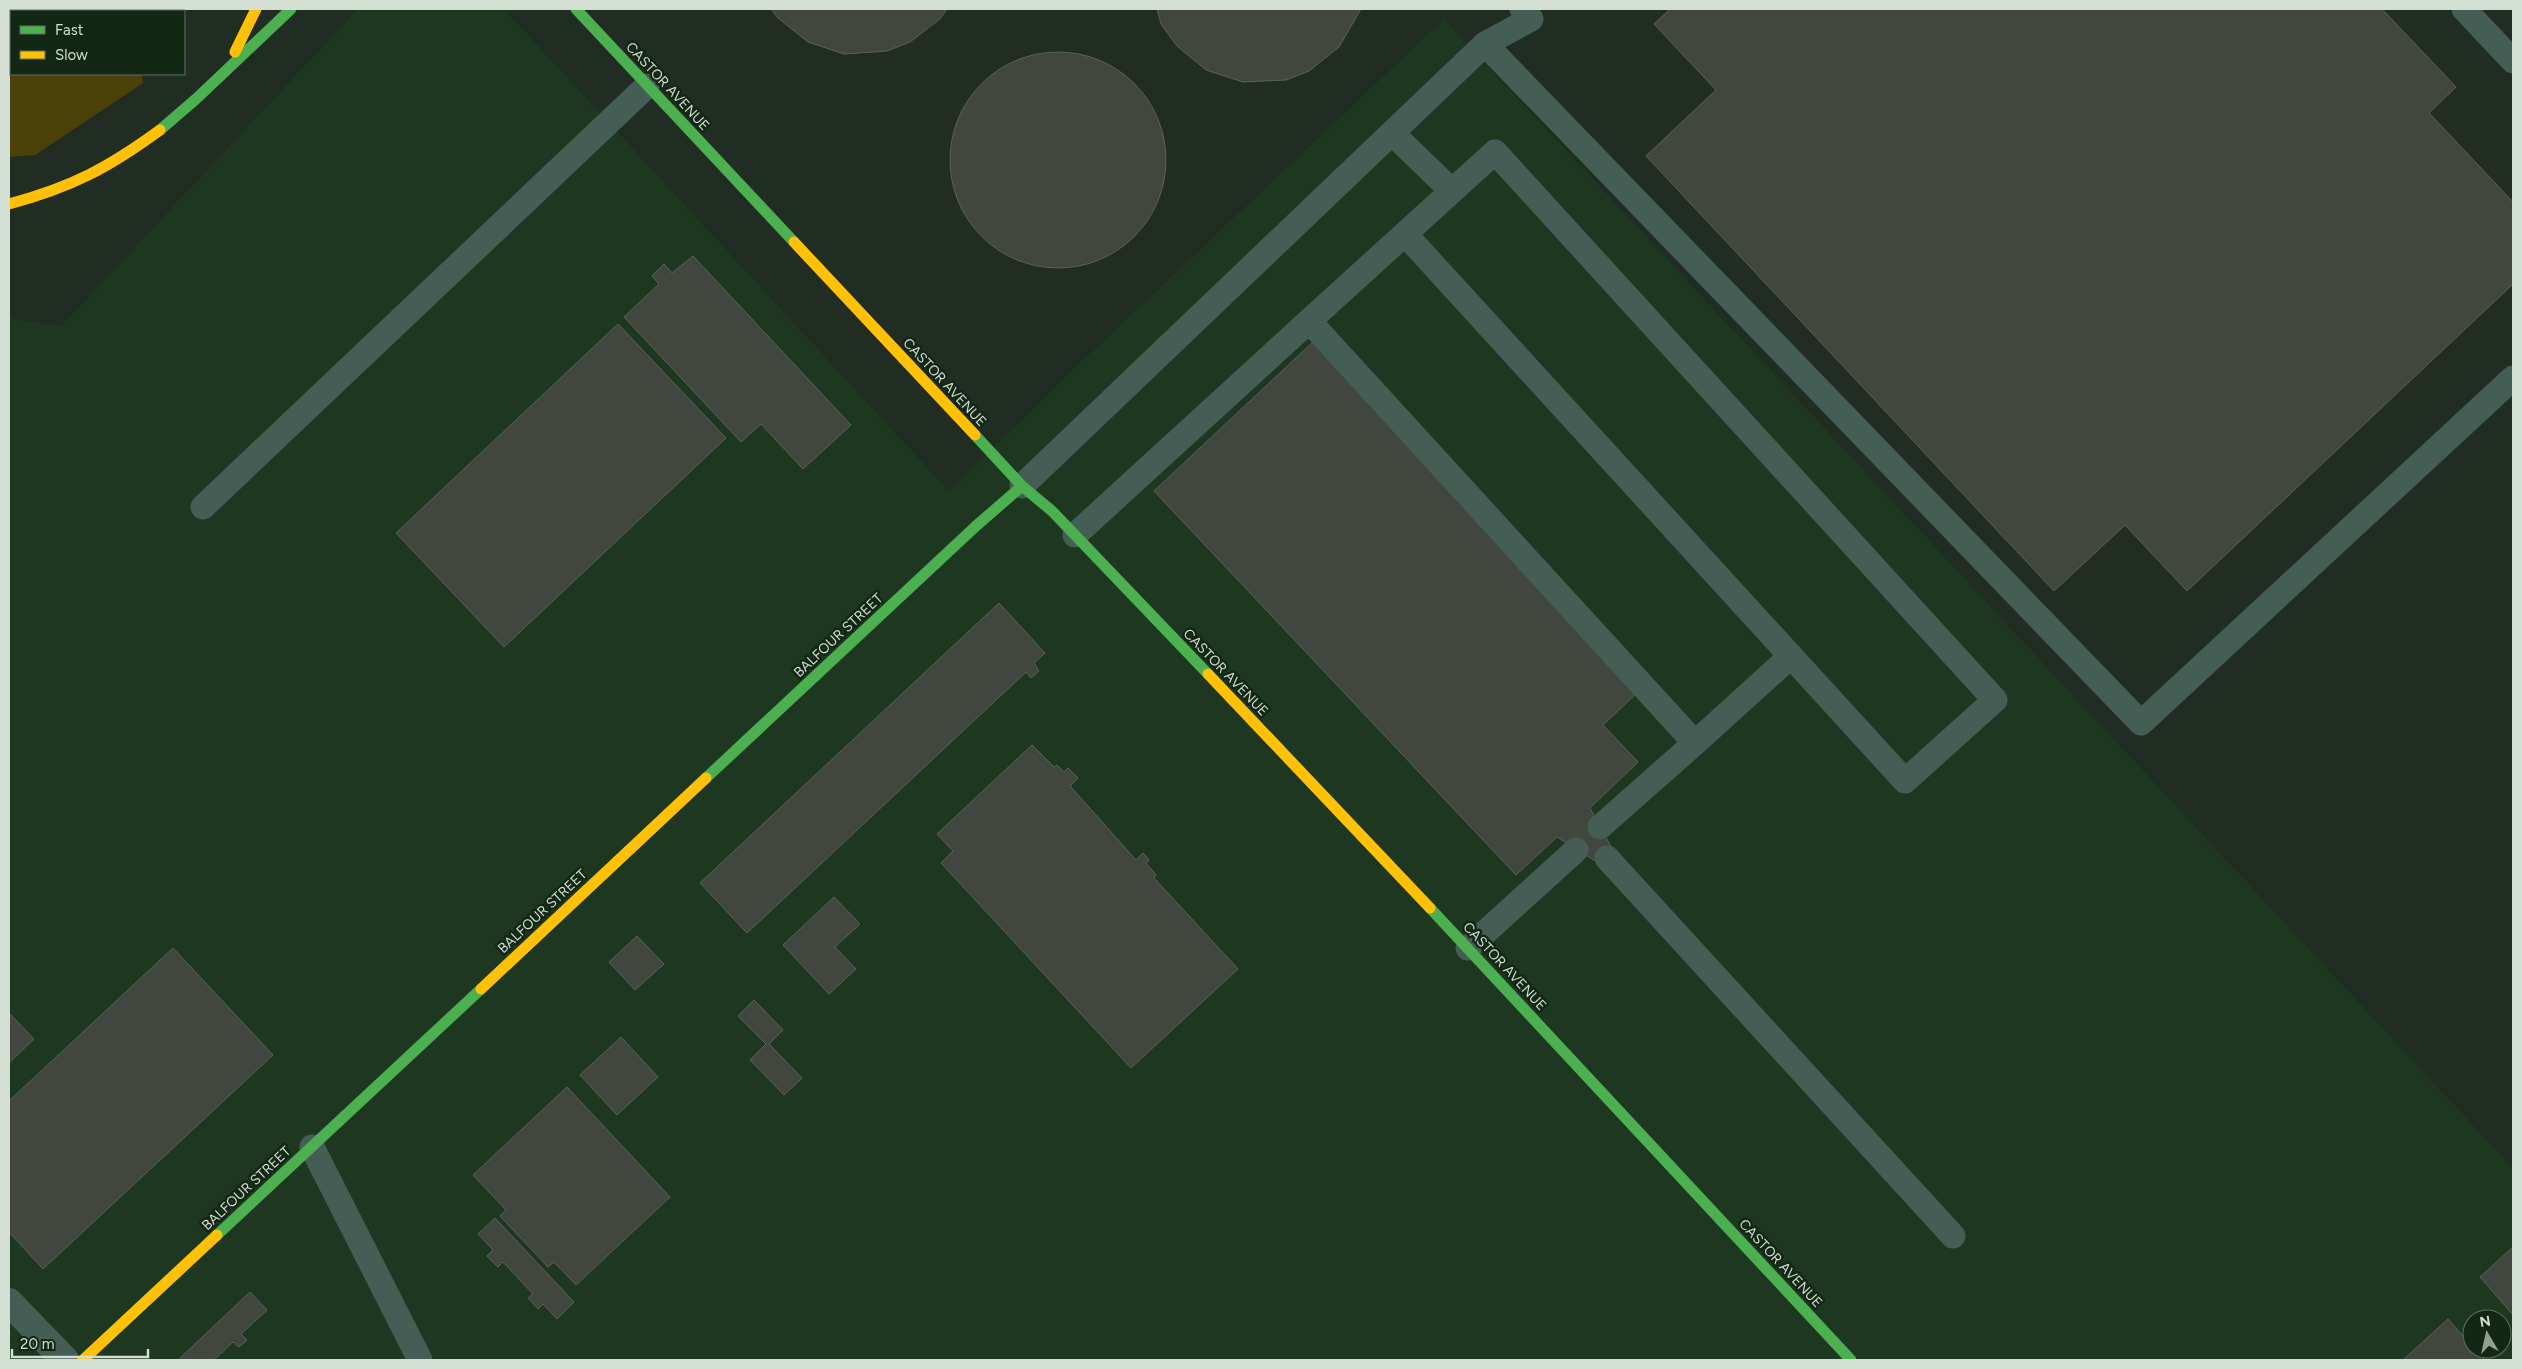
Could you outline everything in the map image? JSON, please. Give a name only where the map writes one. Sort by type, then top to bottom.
[{"type":"main road","points":[[217,78],[240,46],[256,9]]},
{"type":"main road","points":[[9,204],[83,180],[116,163],[183,111],[290,9]]},
{"type":"main road","name":"CASTOR AVENUE","points":[[576,9],[1022,486],[1052,511],[1468,948],[1851,1360]]},
{"type":"main road","name":"BALFOUR STREET","points":[[83,1360],[976,526],[1022,486]]},
{"type":"street","points":[[9,1302],[65,1360]]},
{"type":"lane","points":[[2464,9],[2513,61]]},
{"type":"lane","points":[[1022,486],[1485,44],[1533,12]]},
{"type":"lane","points":[[1485,44],[2141,724],[2513,378]]},
{"type":"lane","points":[[203,507],[647,86]]},
{"type":"lane","points":[[1392,134],[1452,191]]},
{"type":"lane","points":[[1075,535],[1309,321],[1495,152],[1995,700],[1906,781],[1405,234]]},
{"type":"lane","points":[[1309,321],[1695,744]]},
{"type":"lane","points":[[1600,827],[1695,744],[1791,656]]},
{"type":"lane","points":[[1468,948],[1576,850]]},
{"type":"lane","points":[[1607,858],[1953,1236]]},
{"type":"lane","points":[[312,1147],[420,1360]]},
{"type":"shaded area","points":[[9,9],[162,9],[10,10],[10,75],[142,75],[143,83],[35,155],[9,157]]},
{"type":"shaded area","points":[[358,9],[504,9],[949,491],[1062,380],[1444,19],[2513,1168],[2513,1360],[9,1360],[9,318],[61,326]]},
{"type":"building","points":[[771,9],[947,9],[940,19],[910,42],[887,51],[844,54],[808,42],[778,18]]},
{"type":"building","points":[[1157,9],[1361,9],[1339,47],[1309,71],[1286,80],[1243,82],[1206,70],[1177,46],[1161,24]]},
{"type":"building","points":[[1670,9],[2382,9],[2456,87],[2429,113],[2513,202],[2513,284],[2187,591],[2125,525],[2054,591],[1646,156],[1716,90],[1654,24]]},
{"type":"building","points":[[1069,52],[1099,60],[1109,65],[1127,76],[1142,91],[1158,119],[1166,149],[1166,171],[1158,201],[1142,229],[1127,244],[1099,260],[1079,266],[1047,268],[1017,260],[1007,255],[989,244],[974,229],[958,201],[952,181],[950,149],[958,119],[963,109],[974,91],[989,76],[1017,60],[1037,54]]},
{"type":"building","points":[[693,256],[851,425],[803,469],[761,424],[741,442],[624,317],[659,284],[652,276],[664,264],[672,273]]},
{"type":"building","points":[[618,324],[726,438],[504,647],[396,533]]},
{"type":"building","points":[[1313,342],[1640,690],[1603,725],[1638,762],[1590,808],[1614,852],[1600,864],[1557,837],[1516,875],[1154,491]]},
{"type":"building","points":[[999,603],[1045,653],[1034,663],[1039,671],[1031,678],[1026,672],[747,933],[700,883]]},
{"type":"building","points":[[1032,745],[1054,767],[1057,765],[1064,772],[1068,768],[1078,778],[1070,786],[1136,860],[1143,853],[1149,860],[1146,863],[1156,875],[1154,878],[1238,969],[1131,1068],[941,863],[953,851],[937,834]]},
{"type":"building","points":[[834,897],[860,924],[835,947],[856,969],[829,994],[783,945]]},
{"type":"building","points":[[637,936],[664,964],[635,990],[609,962]]},
{"type":"building","points":[[173,948],[273,1055],[43,1269],[9,1232],[9,1101]]},
{"type":"building","points":[[754,1000],[783,1030],[769,1044],[802,1078],[784,1095],[750,1060],[766,1044],[738,1016]]},
{"type":"building","points":[[9,1013],[34,1039],[9,1063]]},
{"type":"building","points":[[621,1037],[658,1077],[617,1115],[580,1075]]},
{"type":"building","points":[[567,1087],[670,1197],[576,1285],[554,1262],[548,1267],[500,1216],[506,1210],[473,1175]]},
{"type":"building","points":[[495,1218],[574,1302],[557,1319],[543,1304],[538,1309],[528,1298],[533,1294],[503,1262],[498,1267],[487,1256],[493,1250],[478,1234]]},
{"type":"building","points":[[2513,1247],[2513,1315],[2512,1309],[2508,1309],[2480,1277]]},
{"type":"building","points":[[250,1292],[267,1310],[241,1334],[247,1340],[239,1347],[233,1342],[214,1360],[178,1360]]},
{"type":"building","points":[[2448,1319],[2462,1335],[2462,1359],[2485,1360],[2403,1360]]},
{"type":"traffic: fast","points":[[160,130],[196,99],[291,9]]},
{"type":"traffic: fast","points":[[576,9],[794,242]]},
{"type":"traffic: fast","points":[[975,435],[1022,486],[1052,511],[1208,674]]},
{"type":"traffic: fast","points":[[706,778],[976,526],[1022,486]]},
{"type":"traffic: fast","points":[[1430,908],[1851,1360]]},
{"type":"traffic: fast","points":[[217,1235],[481,989]]},
{"type":"traffic: slow","points":[[235,52],[256,9]]},
{"type":"traffic: slow","points":[[9,204],[52,191],[89,175],[160,130]]},
{"type":"traffic: slow","points":[[794,242],[975,435]]},
{"type":"traffic: slow","points":[[1208,674],[1430,908]]},
{"type":"traffic: slow","points":[[481,989],[706,778]]},
{"type":"traffic: slow","points":[[83,1360],[217,1235]]}]
